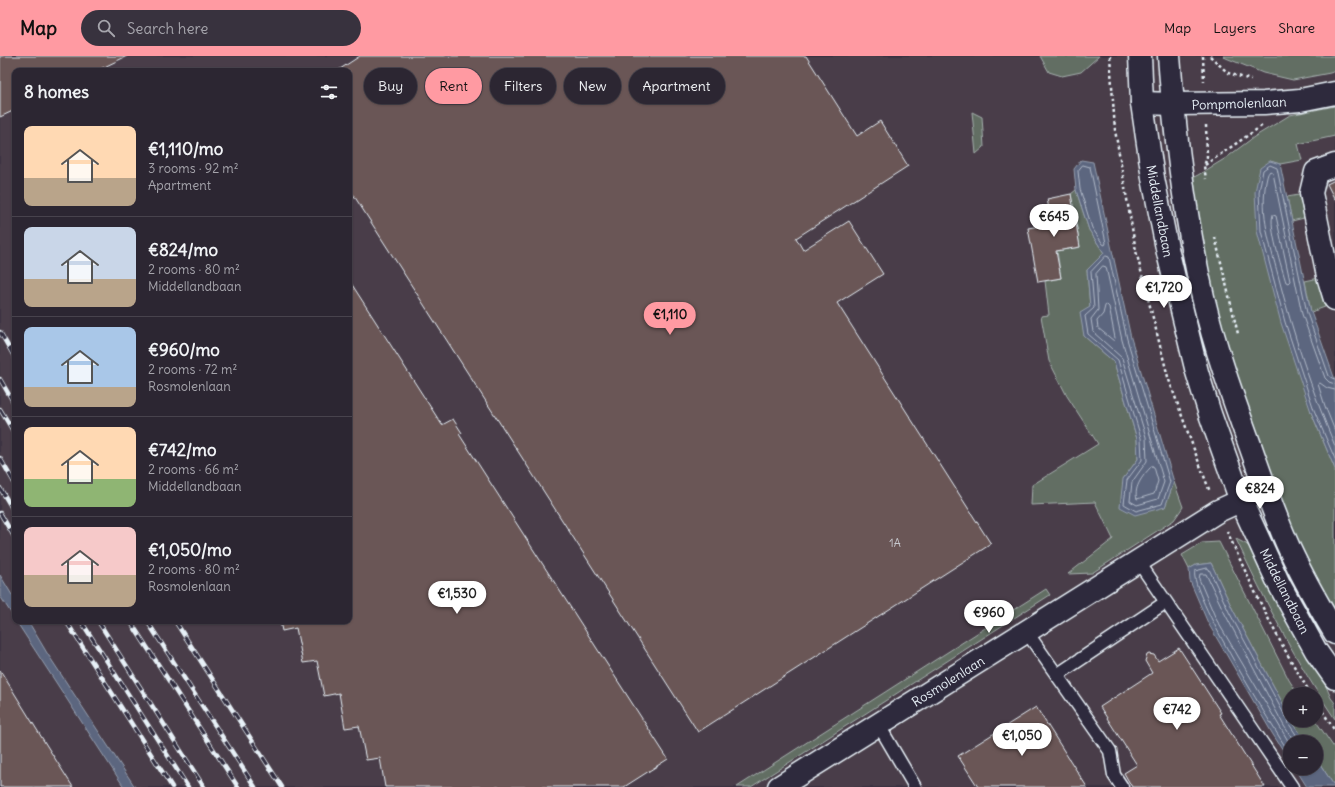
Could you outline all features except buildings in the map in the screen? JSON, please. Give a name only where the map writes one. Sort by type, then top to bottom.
[{"type":"main road","name":"Middellandbaan","points":[[1140,56],[1142,103],[1153,178],[1168,253],[1197,372],[1210,414],[1241,501],[1291,608],[1316,651],[1335,678]]},
{"type":"main road","name":"Middellandbaan","points":[[1169,56],[1181,174],[1203,297],[1228,382],[1266,489],[1290,550],[1335,633]]},
{"type":"main road","name":"Pompmolenlaan","points":[[1142,103],[1264,104],[1300,100],[1335,93]]},
{"type":"main road","points":[[1335,165],[1316,172],[1311,193],[1325,261],[1335,299]]},
{"type":"main road","points":[[1266,489],[1241,501],[1256,519],[1290,550]]},
{"type":"main road","name":"Rosmolenlaan","points":[[779,787],[1218,511],[1241,501]]},
{"type":"lane","points":[[1138,561],[1292,787]]},
{"type":"lane","points":[[1057,675],[1166,602]]},
{"type":"lane","points":[[1026,631],[1110,751],[1114,775],[1122,787]]},
{"type":"lane","points":[[878,724],[916,787]]},
{"type":"path","points":[[1181,174],[1204,166],[1268,122]]},
{"type":"path","points":[[1204,166],[1206,181]]},
{"type":"path","points":[[1215,236],[1238,337]]},
{"type":"path","name":"Middellandbaan","points":[[1230,538],[1256,596],[1307,687]]},
{"type":"path","points":[[1323,712],[1335,731]]},
{"type":"shaded area","points":[[0,56],[1335,56],[1335,380],[1311,312],[1287,197],[1281,323],[1335,469],[1335,787],[0,787]]},
{"type":"green space","points":[[1040,56],[1099,56],[1081,72],[1062,76],[1049,72]]},
{"type":"green space","points":[[1223,56],[1335,56],[1335,71],[1293,80],[1263,73]]},
{"type":"green space","points":[[1335,106],[1335,136],[1298,144],[1302,160],[1280,164],[1270,161],[1311,412],[1335,469],[1335,612],[1323,601],[1260,456],[1213,301],[1190,179],[1226,158],[1254,137],[1290,115]]},
{"type":"green space","points":[[972,112],[982,117],[984,147],[976,154]]},
{"type":"green space","points":[[1076,190],[1089,230],[1104,253],[1087,270],[1090,307],[1084,336],[1114,362],[1137,439],[1138,459],[1123,479],[1165,507],[1174,482],[1183,507],[1174,520],[1092,573],[1068,574],[1113,539],[1095,502],[1031,505],[1032,485],[1098,444],[1067,396],[1049,361],[1041,316],[1049,315],[1045,281],[1061,278],[1057,251],[1080,247],[1071,194]]},
{"type":"green space","points":[[1299,195],[1304,218],[1292,221],[1287,197]]},
{"type":"green space","points":[[1319,278],[1325,307],[1311,312],[1305,281]]},
{"type":"green space","points":[[1236,539],[1246,544],[1256,553],[1318,667],[1331,698],[1335,703],[1335,719],[1323,700],[1323,687],[1314,687],[1307,676],[1258,585]]},
{"type":"green space","points":[[1219,542],[1294,687],[1283,687],[1283,704],[1233,610],[1211,563],[1196,565],[1189,569],[1182,555],[1202,543]]},
{"type":"green space","points":[[1046,589],[1050,595],[751,787],[737,787]]},
{"type":"green space","points":[[1296,727],[1320,727],[1335,749],[1335,787],[1323,769],[1323,735],[1301,735]]},
{"type":"water","points":[[1081,160],[1093,162],[1131,338],[1174,482],[1165,507],[1135,515],[1120,507],[1123,479],[1138,459],[1137,439],[1114,362],[1084,336],[1080,313],[1090,307],[1087,270],[1104,253],[1089,230],[1076,190],[1074,169]]},
{"type":"water","points":[[1270,161],[1280,164],[1311,312],[1335,380],[1335,469],[1311,412],[1281,323],[1257,231],[1255,192],[1260,168]]},
{"type":"water","points":[[1211,563],[1233,610],[1283,704],[1283,727],[1296,727],[1301,735],[1283,735],[1283,750],[1208,623],[1190,581],[1189,569],[1196,565]]},
{"type":"water","points":[[0,575],[12,595],[12,614],[0,596]]},
{"type":"water","points":[[18,624],[30,624],[47,653],[135,787],[124,787]]},
{"type":"water","points":[[1323,769],[1335,787],[1307,787],[1299,775],[1323,775]]},
{"type":"railway","points":[[0,332],[12,353]]},
{"type":"railway","points":[[0,379],[12,400]]},
{"type":"railway","points":[[0,409],[12,429]]},
{"type":"railway","points":[[0,458],[12,479]]},
{"type":"railway","points":[[0,488],[12,508]]},
{"type":"railway","points":[[0,513],[12,533]]},
{"type":"railway","points":[[68,624],[172,787]]},
{"type":"railway","points":[[83,624],[188,787]]},
{"type":"railway","points":[[100,624],[204,787]]},
{"type":"railway","points":[[132,624],[238,787]]},
{"type":"railway","points":[[149,624],[255,787]]},
{"type":"railway","points":[[177,624],[282,787]]}]
